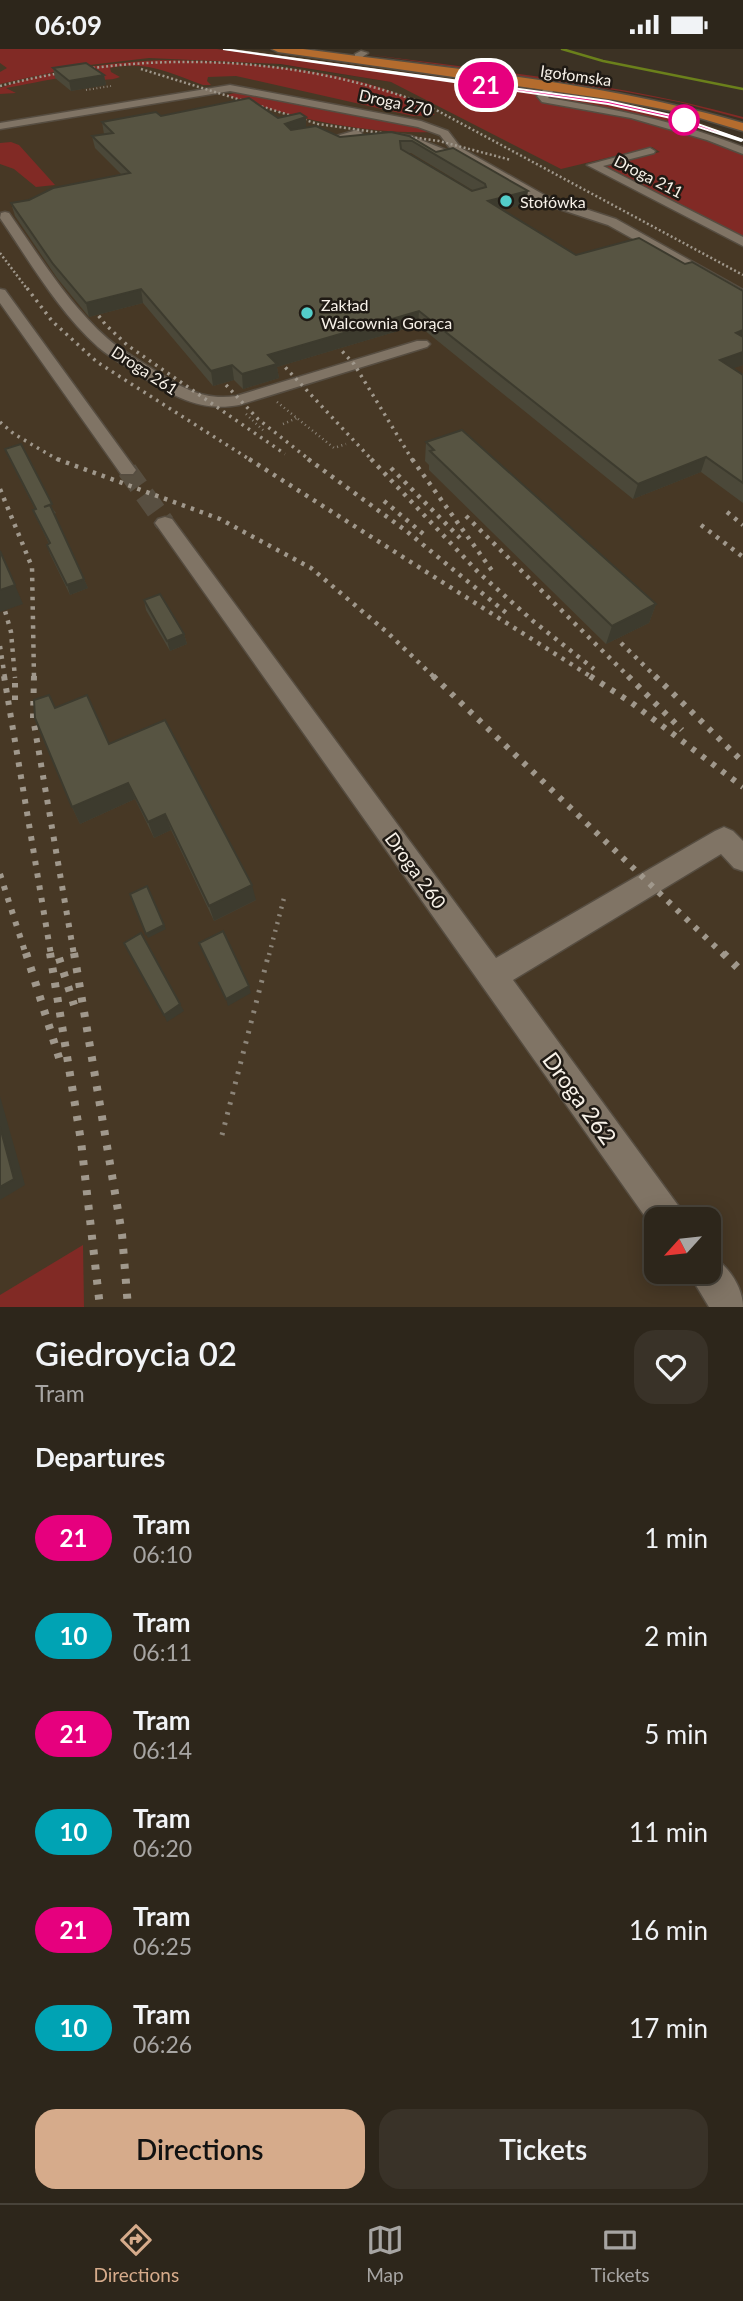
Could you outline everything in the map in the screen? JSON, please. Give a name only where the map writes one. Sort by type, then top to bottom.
[{"type":"main road","name":"Igołomska","points":[[278,49],[655,103],[743,124]]},
{"type":"main road","name":"Igołomska","points":[[305,49],[632,95],[697,109],[743,124]]},
{"type":"lane","points":[[551,87],[542,96],[547,101],[625,113],[711,138],[743,151]]},
{"type":"lane","name":"Droga 270","points":[[0,126],[230,88],[421,124],[444,133],[457,150],[542,199],[612,222],[743,296]]},
{"type":"lane","points":[[380,135],[407,138],[441,150]]},
{"type":"lane","points":[[336,152],[328,137],[340,143],[362,136]]},
{"type":"lane","name":"Droga 211","points":[[650,151],[593,165],[743,241]]},
{"type":"lane","name":"Droga 261","points":[[5,216],[76,314],[104,344],[177,392],[204,404],[233,402],[422,344]]},
{"type":"lane","points":[[0,293],[127,470]]},
{"type":"lane","name":"Droga 260","points":[[165,523],[492,976]]},
{"type":"lane","points":[[492,976],[724,839],[743,859]]},
{"type":"lane","name":"Droga 262","points":[[492,976],[659,1207]]},
{"type":"lane","points":[[715,1285],[731,1307]]},
{"type":"path","points":[[86,90],[111,86]]},
{"type":"path","points":[[265,392],[334,448],[346,444]]},
{"type":"path","points":[[233,402],[265,432]]},
{"type":"path","points":[[283,424],[297,418]]},
{"type":"path","points":[[222,1135],[284,898]]},
{"type":"shaded area","points":[[0,49],[207,53],[391,82],[743,155],[743,1307],[0,1307]]},
{"type":"shaded area","points":[[0,49],[217,49],[541,93],[538,98],[544,102],[645,122],[695,136],[743,154],[743,236],[603,165],[660,152],[652,147],[561,169],[391,82],[280,64],[149,58],[81,66],[0,84],[0,72],[7,68],[0,63]]},
{"type":"shaded area","points":[[217,49],[258,50],[589,97],[655,110],[723,129],[717,131],[658,114],[583,99]]},
{"type":"shaded area","points":[[365,54],[508,72],[650,95],[697,105],[743,119],[679,102],[621,91]]},
{"type":"shaded area","points":[[163,60],[266,66],[343,77],[409,99],[435,115],[413,116],[236,76],[208,77],[207,81],[211,85],[203,85],[169,72],[135,66],[110,68],[111,72],[120,77],[114,79],[59,78],[6,88],[16,93],[0,94],[0,88],[60,72],[101,65]]},
{"type":"shaded area","points":[[238,92],[437,132],[383,131],[330,124],[227,95]]},
{"type":"shaded area","points":[[550,94],[657,114],[713,132],[689,126],[680,127],[624,111],[555,101],[547,98]]},
{"type":"shaded area","points":[[11,142],[19,145],[55,185],[36,187],[14,169],[0,164],[0,143]]},
{"type":"shaded area","points":[[83,1245],[84,1307],[0,1307],[0,1295]]},
{"type":"building","points":[[86,63],[104,75],[69,81],[53,68]]},
{"type":"building","name":"Zakład Walcownia Gorąca","points":[[249,98],[278,118],[300,113],[306,117],[285,124],[291,130],[316,126],[340,137],[391,132],[409,136],[436,152],[453,148],[528,191],[488,201],[576,255],[639,238],[685,264],[692,262],[743,291],[743,330],[736,333],[743,337],[743,352],[720,360],[743,375],[743,483],[706,457],[638,484],[419,311],[268,355],[277,364],[242,374],[232,365],[211,371],[141,289],[86,303],[53,264],[11,203],[29,200],[53,188],[130,173],[92,136],[113,133],[102,122],[156,112],[161,116]],"holes":[[[400,141],[412,141],[485,184],[486,187],[472,191],[401,149]]]},
{"type":"building","points":[[462,430],[656,604],[612,626],[430,451],[434,450],[426,442]]},
{"type":"building","points":[[21,444],[52,504],[44,507],[50,505],[84,579],[67,585],[47,545],[50,543],[33,510],[36,509],[5,449]]},
{"type":"building","points":[[0,551],[15,585],[0,590]]},
{"type":"building","points":[[160,594],[184,634],[167,641],[144,600]]},
{"type":"building","points":[[49,695],[55,708],[87,695],[109,744],[165,720],[252,885],[209,906],[165,814],[148,822],[128,783],[72,807],[35,718],[34,700]]},
{"type":"building","points":[[147,886],[164,925],[146,934],[130,894]]},
{"type":"building","points":[[223,931],[249,986],[226,999],[199,943]]},
{"type":"building","points":[[141,933],[180,1004],[164,1015],[124,943]]},
{"type":"building","points":[[0,1127],[14,1179],[0,1187]]},
{"type":"waterway","points":[[562,49],[603,61],[743,89]]},
{"type":"tunnel","points":[[127,470],[165,523]]},
{"type":"tram line","points":[[225,49],[599,101],[679,119],[743,140]]},
{"type":"tram line","name":"21","points":[[225,49],[608,103],[672,117],[743,140]]},
{"type":"railway","points":[[0,86],[106,66],[214,62],[268,66],[373,87],[425,104],[743,275]]},
{"type":"railway","points":[[141,69],[318,124],[439,141],[511,160]]},
{"type":"railway","points":[[0,253],[28,290]]},
{"type":"railway","points":[[27,288],[52,321],[97,362],[252,461]]},
{"type":"railway","points":[[85,298],[105,324],[127,345],[285,454]]},
{"type":"railway","points":[[327,335],[354,364],[413,461]]},
{"type":"railway","points":[[270,351],[373,461]]},
{"type":"railway","points":[[226,385],[258,419],[311,461]]},
{"type":"railway","points":[[0,422],[14,434],[60,461]]},
{"type":"railway","points":[[57,459],[220,519],[311,568],[388,633],[435,678]]},
{"type":"railway","points":[[249,459],[593,678]]},
{"type":"railway","points":[[308,459],[405,530],[510,616]]},
{"type":"railway","points":[[371,459],[478,572],[533,621],[594,669]]},
{"type":"railway","points":[[412,459],[493,572]]},
{"type":"railway","points":[[391,468],[460,538]]},
{"type":"railway","points":[[0,489],[32,567],[34,677]]},
{"type":"railway","points":[[384,501],[427,537]]},
{"type":"railway","points":[[727,512],[743,525]]},
{"type":"railway","points":[[466,516],[630,678]]},
{"type":"railway","points":[[701,525],[743,557]]},
{"type":"railway","points":[[0,593],[11,632],[15,678]]},
{"type":"railway","points":[[621,643],[657,678]]},
{"type":"railway","points":[[0,646],[5,678]]},
{"type":"railway","points":[[4,676],[51,955]]},
{"type":"railway","points":[[433,676],[724,955]]},
{"type":"railway","points":[[590,676],[632,703],[743,787]]},
{"type":"railway","points":[[655,676],[743,762]]},
{"type":"railway","points":[[34,677],[33,718],[74,955]]},
{"type":"railway","points":[[15,678],[15,700]]},
{"type":"railway","points":[[630,678],[682,730]]},
{"type":"railway","points":[[0,874],[26,955]]},
{"type":"railway","points":[[26,953],[61,1064]]},
{"type":"railway","points":[[50,953],[81,1141],[100,1307]]},
{"type":"railway","points":[[74,953],[122,1234],[128,1307]]},
{"type":"railway","points":[[723,953],[743,973]]},
{"type":"railway","points":[[59,958],[74,1005]]},
{"type":"place","name":"Stołówka","points":[[506,201]]},
{"type":"place","name":"Zakład Walcownia Gorąca","points":[[307,313]]}]
